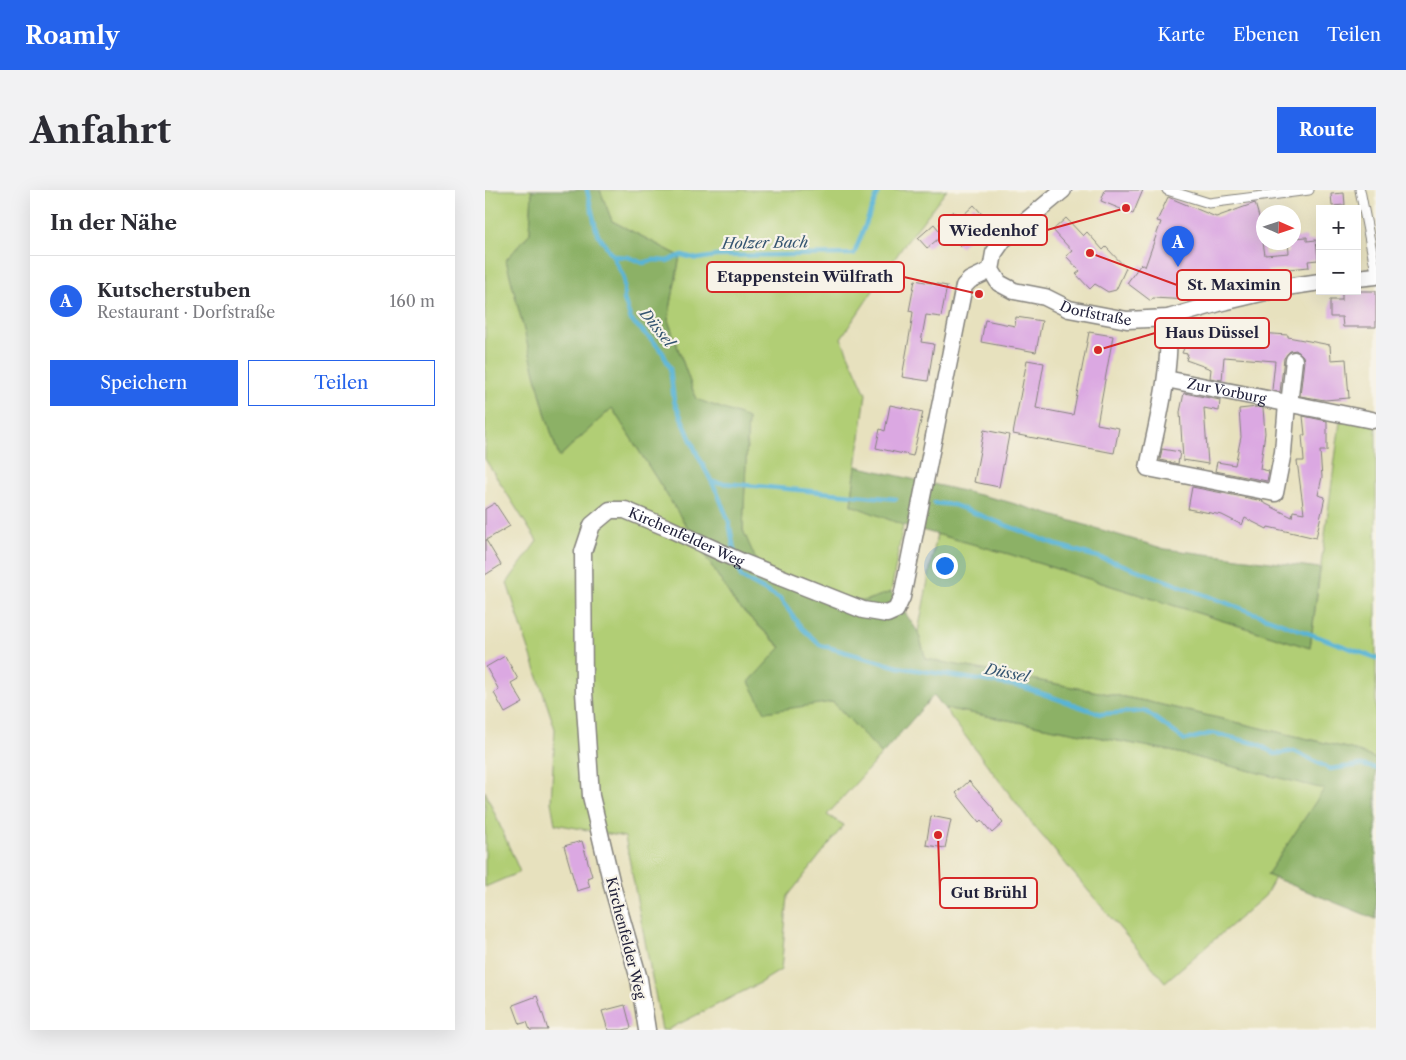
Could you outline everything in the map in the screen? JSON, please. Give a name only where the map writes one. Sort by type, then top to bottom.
[{"type":"street","points":[[991,270],[994,253],[1003,240],[1063,190]]},
{"type":"street","name":"Dorfstraße","points":[[991,270],[999,282],[1014,291],[1045,297],[1069,310],[1127,320],[1168,318],[1219,303],[1286,287],[1316,283]]},
{"type":"street","name":"Kirchenfelder Weg","points":[[647,1030],[639,980],[613,889],[591,796],[584,692],[583,552],[592,525],[610,510],[625,510],[741,562],[863,610],[887,614],[896,610],[902,597],[964,286],[970,280],[991,270]]},
{"type":"street","points":[[1361,277],[1376,274]]},
{"type":"street","points":[[1166,379],[1169,334],[1168,318]]},
{"type":"street","name":"Zur Vorburg","points":[[1294,360],[1290,396],[1287,404],[1283,452],[1275,494],[1160,477],[1148,468],[1166,379],[1287,404],[1372,420]]},
{"type":"lane","points":[[1167,190],[1209,203],[1309,190]]},
{"type":"lane","points":[[1360,190],[1376,274]]},
{"type":"green space","points":[[485,190],[532,190],[530,233],[506,260],[546,416],[559,457],[612,408],[735,603],[781,648],[749,682],[833,702],[882,754],[827,815],[844,825],[788,896],[781,970],[758,984],[667,1030],[662,1030],[625,837],[555,824],[551,802],[555,729],[507,583],[537,541],[485,459]]},
{"type":"green space","points":[[532,190],[600,190],[612,221],[680,256],[668,320],[696,399],[748,418],[743,530],[766,583],[864,601],[891,592],[918,632],[926,659],[1145,701],[1351,749],[1376,759],[1376,919],[1267,875],[1324,789],[1166,750],[944,708],[934,695],[882,754],[833,702],[765,712],[749,682],[781,647],[735,603],[612,408],[559,457],[546,416],[506,260],[530,233]]},
{"type":"green space","points":[[600,190],[947,190],[902,248],[841,338],[866,394],[851,504],[903,525],[891,592],[864,601],[765,583],[743,530],[748,418],[696,399],[668,320],[680,256],[612,221]]},
{"type":"green space","points":[[1341,414],[1376,421],[1376,759],[1351,749],[1145,701],[926,659],[918,632],[937,534],[1009,554],[1310,648]]},
{"type":"green space","points":[[856,466],[1005,501],[1165,549],[1320,568],[1310,648],[1009,554],[903,525],[851,505]]},
{"type":"green space","points":[[944,708],[1166,750],[1325,789],[1267,875],[1275,878],[1265,896],[1165,982],[1033,825]]},
{"type":"green space","points":[[485,791],[520,872],[485,887]]},
{"type":"building","points":[[1105,190],[1143,190],[1133,214],[1101,201]]},
{"type":"building","points":[[1344,193],[1345,205],[1332,205],[1331,194]]},
{"type":"building","points":[[1168,197],[1216,217],[1255,203],[1256,250],[1264,250],[1265,255],[1289,253],[1289,250],[1301,250],[1301,237],[1307,237],[1307,241],[1316,240],[1316,260],[1308,261],[1309,267],[1267,271],[1269,281],[1225,289],[1225,291],[1200,295],[1190,294],[1189,300],[1153,298],[1151,301],[1127,283],[1141,264],[1145,267],[1161,222],[1157,221]]},
{"type":"building","points":[[974,205],[988,221],[960,247],[939,224],[953,211],[960,218]]},
{"type":"building","points":[[1066,218],[1083,236],[1087,232],[1103,250],[1106,247],[1126,268],[1116,290],[1108,292],[1095,284],[1090,289],[1076,274],[1080,271],[1066,256],[1072,251],[1053,230]]},
{"type":"building","points":[[934,224],[943,235],[927,248],[918,238]]},
{"type":"building","points":[[915,280],[947,286],[941,317],[926,315],[921,342],[934,344],[928,381],[902,377],[911,327],[913,312],[909,311]]},
{"type":"building","points":[[1361,291],[1376,291],[1376,327],[1343,327],[1342,317],[1330,317],[1330,300],[1342,300],[1342,295],[1361,295]]},
{"type":"building","points":[[1016,317],[1042,321],[1036,352],[981,342],[985,320],[1015,326]]},
{"type":"building","points":[[1230,331],[1288,335],[1288,337],[1330,345],[1331,360],[1346,359],[1349,398],[1325,400],[1300,396],[1304,361],[1303,356],[1296,350],[1290,351],[1284,358],[1280,392],[1272,390],[1275,361],[1224,357],[1222,380],[1210,378],[1211,369],[1186,360],[1188,354],[1182,353],[1190,334],[1207,341],[1207,334],[1230,336]]},
{"type":"building","points":[[1089,332],[1113,336],[1097,424],[1119,428],[1114,453],[1013,434],[1027,360],[1044,363],[1036,408],[1073,415]]},
{"type":"building","points":[[1184,393],[1220,400],[1219,411],[1204,408],[1208,464],[1183,460],[1180,412]]},
{"type":"building","points":[[890,405],[923,412],[913,456],[876,448],[880,429],[885,431]]},
{"type":"building","points":[[1263,408],[1265,433],[1260,469],[1269,471],[1267,481],[1215,471],[1217,462],[1235,465],[1241,437],[1239,409]]},
{"type":"building","points":[[1303,416],[1327,421],[1327,451],[1320,451],[1322,477],[1318,495],[1325,497],[1316,538],[1268,527],[1267,529],[1245,518],[1242,525],[1222,515],[1188,509],[1192,487],[1263,501],[1292,517],[1293,511],[1304,513],[1297,461],[1304,461],[1302,435],[1305,435]]},
{"type":"building","points":[[984,430],[1009,435],[999,487],[974,482]]},
{"type":"building","points":[[1162,449],[1180,452],[1178,464],[1160,460]]},
{"type":"building","points":[[495,503],[510,526],[486,540],[501,565],[485,575],[485,509]]},
{"type":"building","points":[[505,656],[518,679],[511,683],[523,703],[505,713],[494,693],[499,690],[486,667]]},
{"type":"building","points":[[969,781],[994,809],[1003,823],[992,833],[981,820],[979,822],[956,793]]},
{"type":"building","points":[[931,816],[951,820],[945,848],[926,845]]},
{"type":"building","points":[[582,841],[592,876],[587,878],[590,887],[577,891],[564,846]]},
{"type":"building","points":[[537,996],[548,1030],[530,1030],[527,1022],[520,1024],[513,1005]]},
{"type":"building","points":[[625,1005],[631,1028],[608,1030],[602,1011]]},
{"type":"waterway","name":"Düssel","points":[[587,190],[597,233],[613,256],[624,278],[624,299],[631,320],[663,353],[670,368],[674,401],[729,522],[735,555]]},
{"type":"waterway","name":"Holzer Bach","points":[[613,256],[628,257],[643,263],[654,260],[667,261],[682,255],[697,259],[716,256],[854,254],[879,190]]},
{"type":"waterway","name":"Düssel","points":[[712,482],[896,499]]},
{"type":"waterway","name":"Düssel","points":[[934,503],[954,505],[1057,545],[1118,563],[1376,658]]},
{"type":"waterway","name":"Düssel","points":[[738,565],[741,577],[780,599],[802,628],[820,645],[898,667],[1023,687],[1101,714],[1145,711],[1185,740],[1213,733],[1258,744],[1275,754],[1294,751],[1330,769],[1361,765],[1376,768]]},
{"type":"place","name":"Wiedenhof","points":[[1126,208]]},
{"type":"place","name":"St. Maximin","points":[[1090,253]]},
{"type":"place","name":"Kutscherstuben","points":[[1178,267]]},
{"type":"place","name":"Etappenstein Wülfrath","points":[[979,294]]},
{"type":"place","name":"Haus Düssel","points":[[1098,350]]},
{"type":"place","name":"Gut Brühl","points":[[938,835]]}]
